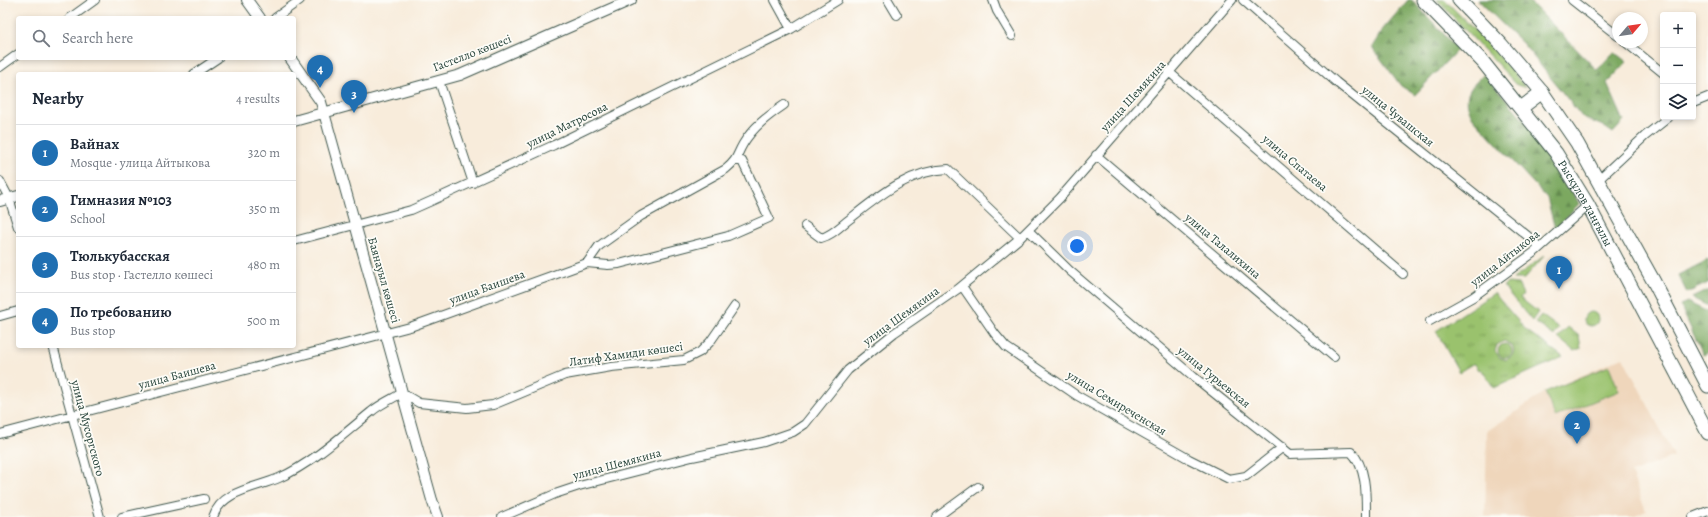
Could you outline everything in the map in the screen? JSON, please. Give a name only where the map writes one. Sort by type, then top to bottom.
[{"type":"main road","name":"Рысқұлов даңғылы","points":[[1422,0],[1483,62],[1522,108],[1556,153],[1588,205],[1708,432]]},
{"type":"main road","name":"Рысқұлов даңғылы","points":[[1459,0],[1501,44],[1542,92],[1577,143],[1654,282],[1708,386]]},
{"type":"main road","points":[[1522,108],[1542,92]]},
{"type":"main road","points":[[1634,291],[1654,282]]},
{"type":"street","points":[[73,16],[95,0]]},
{"type":"street","points":[[247,0],[259,16]]},
{"type":"street","points":[[278,16],[300,0]]},
{"type":"street","name":"Гастелло көшесі","points":[[296,120],[408,88],[460,75],[618,3],[631,0]]},
{"type":"street","points":[[774,0],[791,29]]},
{"type":"street","name":"улица Матросова","points":[[296,240],[411,210],[473,183],[791,29],[838,0]]},
{"type":"street","points":[[888,0],[897,15]]},
{"type":"street","points":[[993,0],[997,11],[1012,36]]},
{"type":"street","name":"улица Шемякина","points":[[502,517],[555,494],[578,486],[692,457],[764,442],[793,432],[805,424],[848,370],[894,333],[962,286],[1020,238],[1060,198],[1232,0]]},
{"type":"street","name":"улица Чувашская","points":[[1243,0],[1336,82],[1534,241],[1539,248]]},
{"type":"street","points":[[1572,0],[1612,31]]},
{"type":"street","points":[[1632,48],[1660,71]]},
{"type":"street","points":[[0,67],[16,55]]},
{"type":"street","points":[[197,72],[215,60]]},
{"type":"street","name":"Баянауыл көшесі","points":[[292,60],[315,91],[321,102],[438,517]]},
{"type":"street","name":"улица Спатаева","points":[[1169,72],[1403,274]]},
{"type":"street","points":[[439,81],[473,183]]},
{"type":"street","points":[[1696,96],[1706,98]]},
{"type":"street","points":[[1696,102],[1706,98]]},
{"type":"street","points":[[587,263],[599,246],[641,216],[726,169],[736,161],[743,144],[760,123],[784,105]]},
{"type":"street","points":[[1598,180],[1665,120]]},
{"type":"street","name":"улица Талалихина","points":[[1096,155],[1334,357]]},
{"type":"street","name":"улица Баишева","points":[[0,434],[386,334],[504,294],[587,263],[608,265],[619,264],[728,236],[770,218],[742,161],[736,161]]},
{"type":"street","points":[[805,226],[821,238],[831,236],[837,228],[878,197],[907,179],[935,169],[948,169],[1020,238]]},
{"type":"street","points":[[0,181],[9,198],[16,221]]},
{"type":"street","name":"улица Айтыкова","points":[[1430,321],[1473,298],[1539,248],[1588,205]]},
{"type":"street","name":"улица Гурьевская","points":[[1028,230],[1070,271],[1182,367],[1290,454],[1351,452],[1355,456],[1363,476],[1366,517]]},
{"type":"street","name":"улица Семиреченская","points":[[962,286],[995,334],[1006,347],[1076,395],[1196,463],[1229,479],[1246,476],[1283,447]]},
{"type":"street","name":"Латиф Хамиди көшесі","points":[[402,393],[419,403],[467,408],[493,405],[565,376],[611,367],[684,360],[700,352],[710,342],[735,306]]},
{"type":"street","points":[[0,316],[16,312]]},
{"type":"street","name":"улица Мусоргского","points":[[54,348],[100,517]]},
{"type":"street","points":[[213,517],[215,510],[224,499],[279,478],[342,438],[372,411],[402,393]]},
{"type":"street","points":[[937,517],[978,487]]},
{"type":"street","points":[[122,517],[204,499]]},
{"type":"street","points":[[1693,517],[1708,511]]},
{"type":"shaded area","points":[[1623,357],[1674,456],[1631,473],[1646,511],[1633,517],[1485,517],[1487,431],[1547,391]]},
{"type":"green space","points":[[1408,0],[1412,0],[1458,49],[1415,95],[1401,86],[1372,47],[1383,29]]},
{"type":"green space","points":[[1437,0],[1445,0],[1495,51],[1526,88],[1517,85]]},
{"type":"green space","points":[[1478,0],[1528,0],[1597,70],[1614,52],[1627,62],[1607,83],[1624,121],[1613,133],[1603,126],[1583,118],[1524,45]]},
{"type":"green space","points":[[1484,74],[1524,120],[1549,152],[1579,204],[1555,229],[1547,198],[1473,118],[1469,110],[1467,98],[1468,93],[1474,84]]},
{"type":"green space","points":[[1544,256],[1524,279],[1513,279]]},
{"type":"green space","points":[[1708,260],[1708,283],[1687,293],[1678,275]]},
{"type":"green space","points":[[1508,283],[1518,284],[1523,294],[1520,298],[1538,312],[1532,321],[1503,286]]},
{"type":"green space","points":[[1708,290],[1708,306],[1692,298]]},
{"type":"green space","points":[[1494,293],[1526,330],[1563,357],[1494,388],[1481,369],[1479,370],[1474,363],[1459,372],[1436,331]],"holes":[[[1504,341],[1512,345],[1514,351],[1512,356],[1506,360],[1500,358],[1495,351],[1497,345]]]},
{"type":"green space","points":[[1687,302],[1708,312],[1708,353],[1703,355],[1680,305]]},
{"type":"green space","points":[[1588,312],[1594,312],[1598,316],[1598,322],[1594,326],[1588,326],[1584,322],[1584,316]]},
{"type":"green space","points":[[1541,315],[1559,328],[1554,336],[1535,322]]},
{"type":"green space","points":[[1568,327],[1579,336],[1581,348],[1574,351],[1558,338]]},
{"type":"green space","points":[[1502,344],[1508,344],[1512,348],[1512,354],[1508,358],[1502,358],[1498,354],[1498,348]]},
{"type":"green space","points":[[1609,366],[1619,391],[1555,417],[1545,392]]},
{"type":"place","name":"По требованию","points":[[320,88]]},
{"type":"place","name":"Тюлькубасская","points":[[354,113]]},
{"type":"place","name":"Вайнах","points":[[1559,289]]},
{"type":"place","name":"Гимназия №103","points":[[1577,444]]}]
